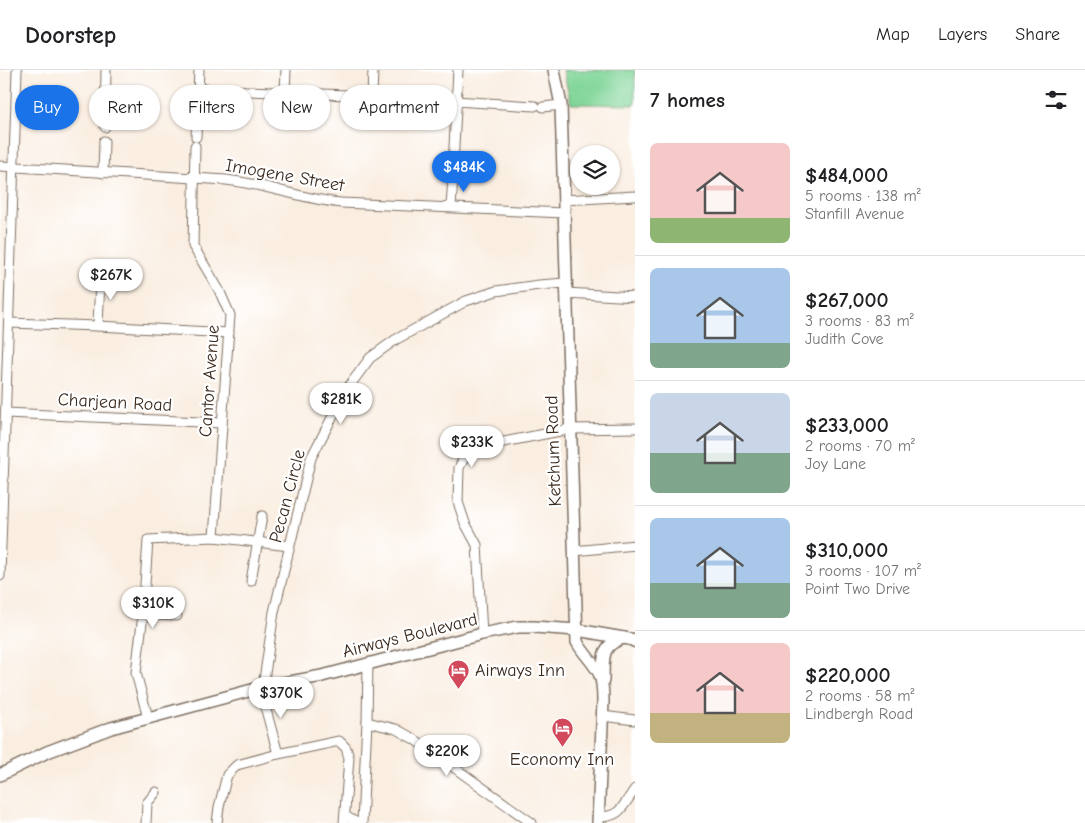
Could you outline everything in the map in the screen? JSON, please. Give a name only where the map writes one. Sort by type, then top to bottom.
[{"type":"main road","name":"Ketchum Road","points":[[554,70],[560,105],[564,200],[565,288],[577,642],[583,654],[600,674],[602,685],[598,820]]},
{"type":"main road","name":"Airways Boulevard","points":[[0,775],[47,752],[111,728],[263,687],[322,676],[482,634],[523,627],[577,630],[632,640]]},
{"type":"main road","points":[[602,685],[604,652],[609,644],[632,640]]},
{"type":"street","points":[[0,576],[3,428],[6,413],[17,70]]},
{"type":"street","points":[[106,70],[106,85]]},
{"type":"street","name":"Cantor Avenue","points":[[198,85],[199,70]]},
{"type":"street","points":[[285,85],[286,70]]},
{"type":"street","points":[[372,85],[373,70]]},
{"type":"street","points":[[457,86],[458,70]]},
{"type":"street","points":[[457,102],[539,106],[560,105]]},
{"type":"street","name":"Cantor Avenue","points":[[196,130],[193,246],[219,290],[230,315],[214,537]]},
{"type":"street","points":[[453,166],[455,130]]},
{"type":"street","points":[[103,173],[104,141]]},
{"type":"street","name":"Imogene Street","points":[[0,166],[194,178],[251,184],[328,202],[564,213]]},
{"type":"street","points":[[451,208],[453,177]]},
{"type":"street","points":[[564,200],[635,196]]},
{"type":"street","points":[[98,326],[100,279],[103,272]]},
{"type":"street","name":"Pecan Circle","points":[[278,754],[263,699],[263,687],[274,612],[289,546],[311,458],[347,390],[370,358],[394,340],[466,301],[496,291],[539,285],[635,296]]},
{"type":"street","points":[[9,323],[230,333]]},
{"type":"street","name":"Charjean Road","points":[[6,413],[222,424]]},
{"type":"street","points":[[482,634],[477,545],[465,523],[458,502],[459,468],[467,452],[478,447],[570,429],[635,428]]},
{"type":"street","points":[[251,581],[262,516]]},
{"type":"street","points":[[148,718],[136,673],[148,540],[214,537],[289,546]]},
{"type":"street","points":[[574,551],[635,545]]},
{"type":"street","points":[[142,614],[177,616]]},
{"type":"street","points":[[362,823],[368,722],[368,663]]},
{"type":"street","points":[[602,716],[635,720]]},
{"type":"street","points":[[368,722],[396,729],[414,739],[532,823]]},
{"type":"street","points":[[217,823],[227,775],[237,765],[278,754],[339,742],[346,748],[350,758],[345,820],[357,823]]},
{"type":"street","points":[[598,820],[614,815],[624,806],[635,790]]},
{"type":"street","points":[[146,823],[147,803],[156,792]]},
{"type":"green space","points":[[563,70],[635,70],[635,105],[571,104]]},
{"type":"place","name":"Airways Inn","points":[[459,689]]},
{"type":"place","name":"Economy Inn","points":[[562,748]]}]
